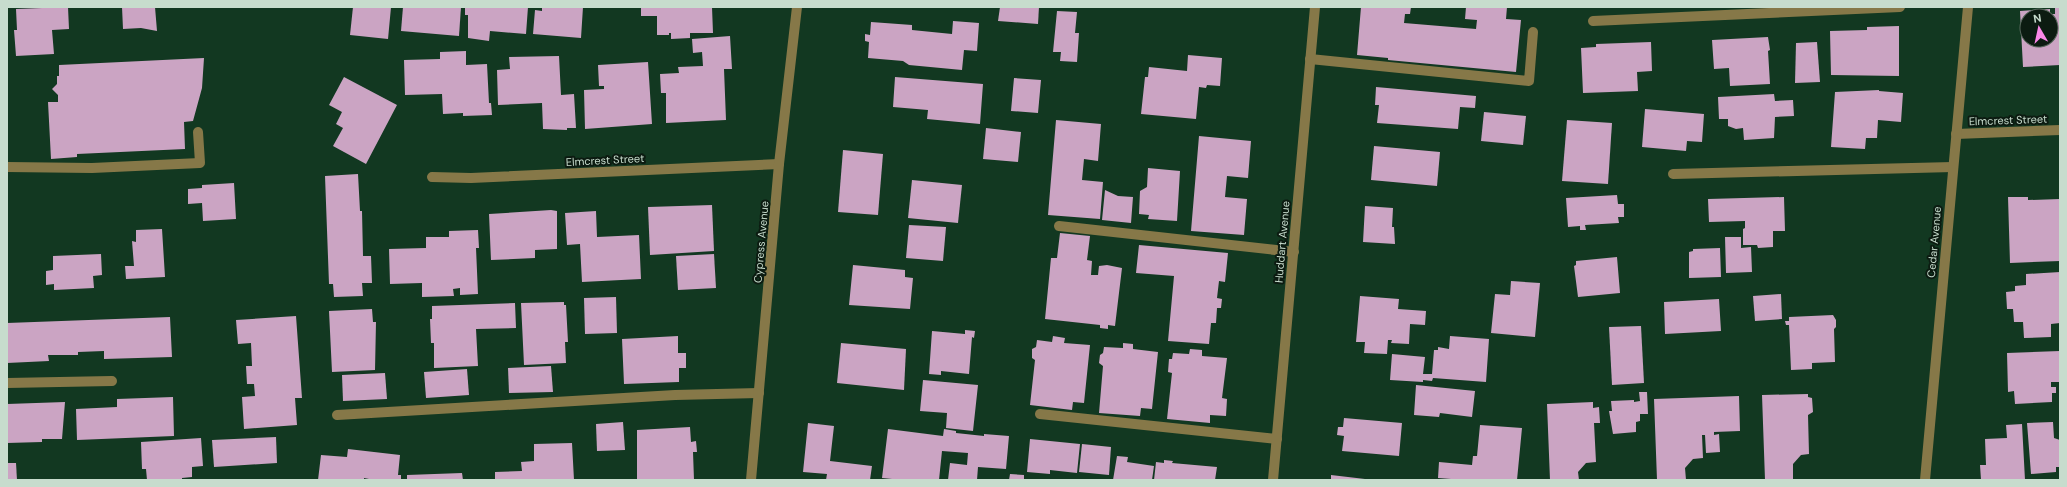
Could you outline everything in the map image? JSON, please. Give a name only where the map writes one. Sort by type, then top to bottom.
[{"type":"street","name":"Cypress Avenue","points":[[751,480],[760,393],[779,164],[797,7]]},
{"type":"street","name":"Huddart Avenue","points":[[1273,480],[1315,7]]},
{"type":"street","points":[[1594,21],[1900,7]]},
{"type":"street","name":"Cedar Avenue","points":[[1924,480],[1968,7]]},
{"type":"street","points":[[1310,60],[1528,82],[1533,32]]},
{"type":"street","name":"Elmcrest Street","points":[[1956,134],[2060,130]]},
{"type":"street","points":[[7,167],[92,168],[200,163],[198,132]]},
{"type":"street","name":"Elmcrest Street","points":[[432,177],[470,178],[779,164]]},
{"type":"street","points":[[1672,174],[1953,167]]},
{"type":"street","points":[[1059,226],[1294,252]]},
{"type":"street","points":[[7,383],[112,381]]},
{"type":"street","points":[[337,415],[675,395],[760,393]]},
{"type":"street","points":[[1040,414],[1277,439]]},
{"type":"building","points":[[68,7],[69,29],[52,30],[54,54],[16,56],[14,30],[17,30],[16,9]]},
{"type":"building","points":[[122,7],[155,7],[157,31],[141,28],[123,29]]},
{"type":"building","points":[[353,7],[391,7],[388,39],[350,35]]},
{"type":"building","points":[[403,7],[461,7],[459,36],[401,31]]},
{"type":"building","points":[[465,7],[528,7],[526,34],[490,31],[489,41],[468,38],[468,15],[465,15]]},
{"type":"building","points":[[542,7],[583,7],[581,38],[533,34],[535,10],[542,11]]},
{"type":"building","points":[[641,7],[712,7],[713,33],[690,33],[690,38],[671,39],[671,33],[669,33],[669,35],[657,35],[657,16],[641,16]]},
{"type":"building","points":[[1000,7],[1039,7],[1038,24],[998,21]]},
{"type":"building","points":[[1361,7],[1411,7],[1410,14],[1405,14],[1404,23],[1476,29],[1477,20],[1465,19],[1466,7],[1507,7],[1506,19],[1521,20],[1516,72],[1388,60],[1388,58],[1357,55]]},
{"type":"building","points":[[2055,7],[2060,7],[2060,65],[2023,67],[2022,48],[2059,48],[2059,8]]},
{"type":"building","points":[[1057,11],[1077,12],[1075,33],[1079,33],[1077,62],[1060,61],[1061,52],[1053,52]]},
{"type":"building","points":[[953,21],[979,23],[977,51],[964,50],[962,70],[909,65],[903,61],[868,58],[869,42],[865,41],[865,34],[870,35],[871,22],[912,25],[912,30],[952,34]]},
{"type":"building","points":[[1899,26],[1899,76],[1831,75],[1830,31],[1867,30],[1867,27]]},
{"type":"building","points":[[730,36],[732,69],[724,69],[726,120],[666,123],[666,93],[661,93],[660,74],[679,73],[678,67],[703,66],[702,52],[693,53],[692,39]]},
{"type":"building","points":[[1768,37],[1770,50],[1768,51],[1770,84],[1730,86],[1729,68],[1714,69],[1712,40]]},
{"type":"building","points":[[1651,42],[1652,71],[1637,72],[1638,91],[1583,93],[1581,48],[1596,47],[1596,44]]},
{"type":"building","points":[[1817,42],[1820,82],[1795,83],[1796,43]]},
{"type":"building","points":[[466,51],[466,65],[487,64],[489,103],[491,103],[492,115],[463,116],[463,113],[443,114],[442,94],[405,95],[404,60],[440,59],[440,52]]},
{"type":"building","points":[[1188,55],[1222,58],[1220,86],[1207,85],[1206,88],[1199,87],[1196,119],[1141,114],[1145,77],[1148,77],[1149,67],[1187,71]]},
{"type":"building","points":[[559,56],[561,95],[574,94],[576,128],[567,128],[567,130],[543,129],[542,103],[498,105],[497,70],[510,69],[509,57]]},
{"type":"building","points":[[204,58],[202,88],[193,121],[184,122],[185,149],[77,154],[77,157],[51,159],[48,102],[58,102],[58,95],[52,89],[57,84],[59,65]]},
{"type":"building","points":[[648,62],[652,124],[585,129],[584,90],[604,89],[604,86],[599,86],[598,65]]},
{"type":"building","points":[[344,77],[397,105],[366,164],[333,146],[343,128],[336,124],[342,112],[329,105]]},
{"type":"building","points":[[895,77],[983,84],[980,124],[927,119],[928,110],[893,107]]},
{"type":"building","points":[[1014,78],[1041,80],[1038,113],[1011,111]]},
{"type":"building","points":[[1376,87],[1476,96],[1475,108],[1460,107],[1458,129],[1377,123],[1379,105],[1375,105]]},
{"type":"building","points":[[1879,90],[1903,93],[1901,122],[1878,120],[1877,138],[1866,138],[1865,149],[1831,147],[1835,92]]},
{"type":"building","points":[[1774,94],[1775,101],[1793,100],[1794,116],[1775,117],[1774,138],[1744,140],[1743,128],[1736,129],[1728,126],[1728,119],[1719,119],[1718,97]]},
{"type":"building","points":[[1645,109],[1704,114],[1702,142],[1687,141],[1686,151],[1642,147]]},
{"type":"building","points":[[1484,112],[1526,116],[1523,145],[1481,141]]},
{"type":"building","points":[[1056,120],[1101,124],[1098,161],[1084,159],[1082,180],[1103,182],[1100,219],[1048,215]]},
{"type":"building","points":[[1567,120],[1612,123],[1608,184],[1562,181]]},
{"type":"building","points":[[986,128],[1021,132],[1018,162],[983,159]]},
{"type":"building","points":[[1199,136],[1251,141],[1248,178],[1227,176],[1225,197],[1247,199],[1244,235],[1191,231]]},
{"type":"building","points":[[1374,146],[1440,152],[1437,186],[1371,180]]},
{"type":"building","points":[[843,150],[883,154],[878,215],[838,212]]},
{"type":"building","points":[[1148,168],[1180,171],[1177,221],[1148,219],[1149,215],[1139,214],[1140,191],[1147,187]]},
{"type":"building","points":[[358,174],[360,211],[362,211],[363,256],[371,256],[372,283],[362,283],[363,296],[334,297],[333,284],[329,284],[325,176]]},
{"type":"building","points":[[912,180],[962,185],[958,223],[908,218]]},
{"type":"building","points":[[234,183],[236,219],[203,221],[202,203],[188,204],[188,189],[202,188],[202,185]]},
{"type":"building","points":[[1105,190],[1118,196],[1133,197],[1131,223],[1102,220]]},
{"type":"building","points":[[1617,195],[1618,204],[1624,204],[1624,217],[1618,217],[1619,223],[1585,225],[1586,230],[1580,230],[1580,226],[1568,227],[1566,198]]},
{"type":"building","points":[[1784,197],[1785,231],[1773,231],[1773,247],[1758,248],[1757,245],[1743,245],[1743,229],[1745,228],[1745,221],[1709,222],[1708,199]]},
{"type":"building","points":[[2008,197],[2028,197],[2028,200],[2060,199],[2060,261],[2010,263]]},
{"type":"building","points":[[712,205],[714,251],[650,255],[648,207]]},
{"type":"building","points":[[1365,206],[1393,208],[1392,227],[1394,227],[1395,244],[1363,242]]},
{"type":"building","points":[[551,210],[557,211],[557,249],[535,250],[535,258],[491,260],[489,214]]},
{"type":"building","points":[[596,211],[597,237],[639,235],[641,279],[582,282],[580,244],[567,245],[565,213]]},
{"type":"building","points":[[909,225],[946,227],[943,261],[906,258]]},
{"type":"building","points":[[162,229],[165,277],[126,279],[125,266],[134,266],[132,241],[136,242],[136,230]]},
{"type":"building","points":[[478,230],[479,248],[476,248],[478,294],[460,295],[460,288],[453,289],[454,296],[422,297],[422,283],[390,284],[389,249],[426,248],[426,237],[449,237],[449,231]]},
{"type":"building","points":[[1060,233],[1090,236],[1087,260],[1092,261],[1091,275],[1098,275],[1099,266],[1107,265],[1122,268],[1115,326],[1108,325],[1108,329],[1100,328],[1100,325],[1045,319],[1051,258],[1057,258]]},
{"type":"building","points":[[1725,237],[1741,237],[1741,248],[1751,247],[1752,272],[1726,273]]},
{"type":"building","points":[[1139,245],[1228,253],[1225,282],[1219,281],[1217,298],[1222,299],[1221,308],[1217,308],[1216,323],[1211,323],[1209,344],[1168,341],[1174,276],[1136,273]]},
{"type":"building","points":[[1720,248],[1721,277],[1689,278],[1689,252],[1693,251],[1693,249]]},
{"type":"building","points":[[101,254],[102,275],[93,276],[94,288],[54,290],[54,284],[46,285],[46,271],[53,270],[53,256]]},
{"type":"building","points":[[714,254],[716,288],[678,290],[676,256]]},
{"type":"building","points":[[1617,257],[1620,293],[1578,297],[1574,266],[1576,265],[1576,261]]},
{"type":"building","points":[[853,265],[905,270],[905,277],[913,278],[910,309],[849,305]]},
{"type":"building","points":[[2060,272],[2060,323],[2051,324],[2051,337],[2024,338],[2023,322],[2014,322],[2013,309],[2007,309],[2006,292],[2015,291],[2015,286],[2026,285],[2026,274]]},
{"type":"building","points":[[1511,281],[1540,283],[1535,337],[1491,333],[1495,294],[1510,295]]},
{"type":"building","points":[[1781,294],[1782,319],[1755,321],[1753,296]]},
{"type":"building","points":[[1360,296],[1399,299],[1398,309],[1426,311],[1425,325],[1410,324],[1409,344],[1391,343],[1392,340],[1388,340],[1387,354],[1364,353],[1365,342],[1356,342]]},
{"type":"building","points":[[616,297],[617,333],[585,334],[584,298]]},
{"type":"building","points":[[1719,299],[1721,331],[1665,334],[1664,302]]},
{"type":"building","points":[[564,302],[564,305],[566,305],[568,342],[565,342],[566,363],[524,365],[521,303]]},
{"type":"building","points":[[515,303],[516,328],[476,329],[478,366],[434,368],[434,343],[431,343],[430,319],[432,319],[432,306]]},
{"type":"building","points":[[372,309],[373,322],[376,322],[375,370],[332,372],[329,311]]},
{"type":"building","points":[[1833,315],[1836,320],[1836,327],[1834,329],[1835,362],[1812,363],[1812,369],[1791,370],[1789,325],[1786,325],[1785,321],[1789,321],[1789,317]]},
{"type":"building","points":[[296,316],[302,398],[295,398],[297,425],[244,429],[242,397],[255,396],[254,384],[247,384],[246,366],[252,366],[251,343],[238,344],[236,320]]},
{"type":"building","points":[[170,317],[172,357],[104,359],[104,351],[78,352],[78,355],[48,355],[49,361],[7,363],[7,323]]},
{"type":"building","points":[[1641,326],[1644,383],[1612,385],[1609,327]]},
{"type":"building","points":[[965,330],[975,331],[974,338],[972,337],[969,374],[941,371],[941,375],[929,374],[932,331],[965,334]]},
{"type":"building","points":[[678,336],[678,353],[686,353],[686,368],[679,368],[679,382],[624,384],[622,339]]},
{"type":"building","points":[[1053,336],[1065,338],[1064,343],[1090,345],[1084,403],[1073,402],[1072,410],[1030,405],[1035,360],[1032,358],[1032,349],[1036,347],[1037,340],[1052,342]]},
{"type":"building","points":[[1450,336],[1489,339],[1486,382],[1433,378],[1432,381],[1423,380],[1423,382],[1390,380],[1392,354],[1425,357],[1423,374],[1432,374],[1434,350],[1438,350],[1438,347],[1449,349]]},
{"type":"building","points":[[841,343],[906,349],[904,390],[837,383]]},
{"type":"building","points":[[1123,343],[1133,344],[1133,349],[1158,352],[1152,409],[1141,408],[1140,416],[1099,413],[1103,366],[1099,363],[1100,355],[1103,353],[1104,347],[1123,348]]},
{"type":"building","points":[[1190,349],[1202,350],[1202,356],[1227,358],[1222,398],[1227,399],[1226,416],[1210,415],[1210,423],[1167,419],[1172,373],[1168,372],[1169,359],[1172,359],[1173,353],[1189,354]]},
{"type":"building","points":[[2060,351],[2060,382],[2051,382],[2051,387],[2056,387],[2056,393],[2052,393],[2052,402],[2015,404],[2014,391],[2008,392],[2007,353]]},
{"type":"building","points":[[551,366],[553,392],[509,393],[508,368]]},
{"type":"building","points":[[467,369],[469,395],[426,398],[424,372]]},
{"type":"building","points":[[385,373],[387,399],[343,401],[342,375]]},
{"type":"building","points":[[923,380],[978,385],[973,431],[946,428],[947,413],[920,411]]},
{"type":"building","points":[[1416,385],[1475,391],[1472,417],[1440,413],[1439,417],[1414,415]]},
{"type":"building","points":[[1639,392],[1647,392],[1648,414],[1640,414],[1640,421],[1636,422],[1636,432],[1613,434],[1609,411],[1612,411],[1611,401],[1640,401]]},
{"type":"building","points":[[1808,394],[1808,397],[1812,398],[1813,412],[1808,415],[1809,454],[1801,455],[1793,464],[1793,480],[1765,480],[1762,395]]},
{"type":"building","points":[[1739,396],[1740,431],[1714,432],[1714,435],[1719,434],[1720,452],[1706,453],[1705,435],[1702,435],[1703,458],[1693,459],[1685,468],[1686,480],[1657,480],[1654,399]]},
{"type":"building","points":[[173,397],[174,436],[77,440],[76,409],[117,407],[117,399]]},
{"type":"building","points":[[65,402],[62,439],[42,439],[42,442],[7,443],[7,404]]},
{"type":"building","points":[[1593,402],[1593,408],[1599,407],[1600,423],[1594,423],[1596,462],[1586,463],[1578,472],[1579,480],[1550,480],[1547,404]]},
{"type":"building","points":[[1344,418],[1402,423],[1399,456],[1342,451],[1344,436],[1337,435],[1338,427],[1343,427]]},
{"type":"building","points":[[623,422],[625,450],[597,451],[596,424]]},
{"type":"building","points":[[2053,422],[2054,438],[2060,440],[2060,467],[2056,467],[2056,472],[2031,474],[2027,423]]},
{"type":"building","points":[[808,423],[834,426],[830,461],[872,466],[870,480],[826,480],[827,474],[803,472]]},
{"type":"building","points":[[2022,424],[2025,480],[1981,480],[1980,465],[1986,465],[1985,439],[2007,438],[2006,425]]},
{"type":"building","points":[[1480,425],[1522,428],[1517,480],[1464,480],[1438,478],[1439,462],[1472,465],[1473,456],[1477,456]]},
{"type":"building","points":[[690,427],[691,442],[696,441],[697,452],[693,452],[694,480],[637,480],[637,430]]},
{"type":"building","points":[[888,429],[943,436],[944,429],[956,431],[956,433],[984,436],[984,434],[1009,436],[1006,469],[978,467],[977,480],[948,480],[950,463],[967,465],[968,453],[942,451],[939,480],[902,480],[882,478]]},
{"type":"building","points":[[276,437],[277,463],[214,467],[212,440]]},
{"type":"building","points":[[201,438],[203,466],[192,467],[192,477],[182,478],[182,480],[147,480],[146,469],[142,469],[141,442]]},
{"type":"building","points":[[1030,439],[1080,444],[1077,473],[1050,470],[1050,474],[1027,472]]},
{"type":"building","points":[[572,443],[574,480],[495,480],[495,472],[522,471],[521,462],[534,461],[534,444]]},
{"type":"building","points":[[1082,444],[1111,447],[1109,475],[1079,472]]},
{"type":"building","points":[[348,449],[400,455],[398,475],[401,475],[401,480],[374,480],[364,478],[364,480],[318,480],[321,455],[347,457]]},
{"type":"building","points":[[1117,456],[1128,457],[1127,462],[1154,466],[1152,480],[1113,480]]},
{"type":"building","points":[[1164,460],[1173,461],[1172,463],[1217,467],[1215,480],[1154,480],[1156,462],[1164,463]]},
{"type":"building","points":[[7,463],[16,463],[17,480],[7,480]]},
{"type":"building","points":[[462,473],[463,480],[407,480],[407,475]]},
{"type":"building","points":[[1010,474],[1024,475],[1024,480],[1009,480]]},
{"type":"building","points":[[1331,475],[1365,479],[1365,480],[1331,480]]}]
